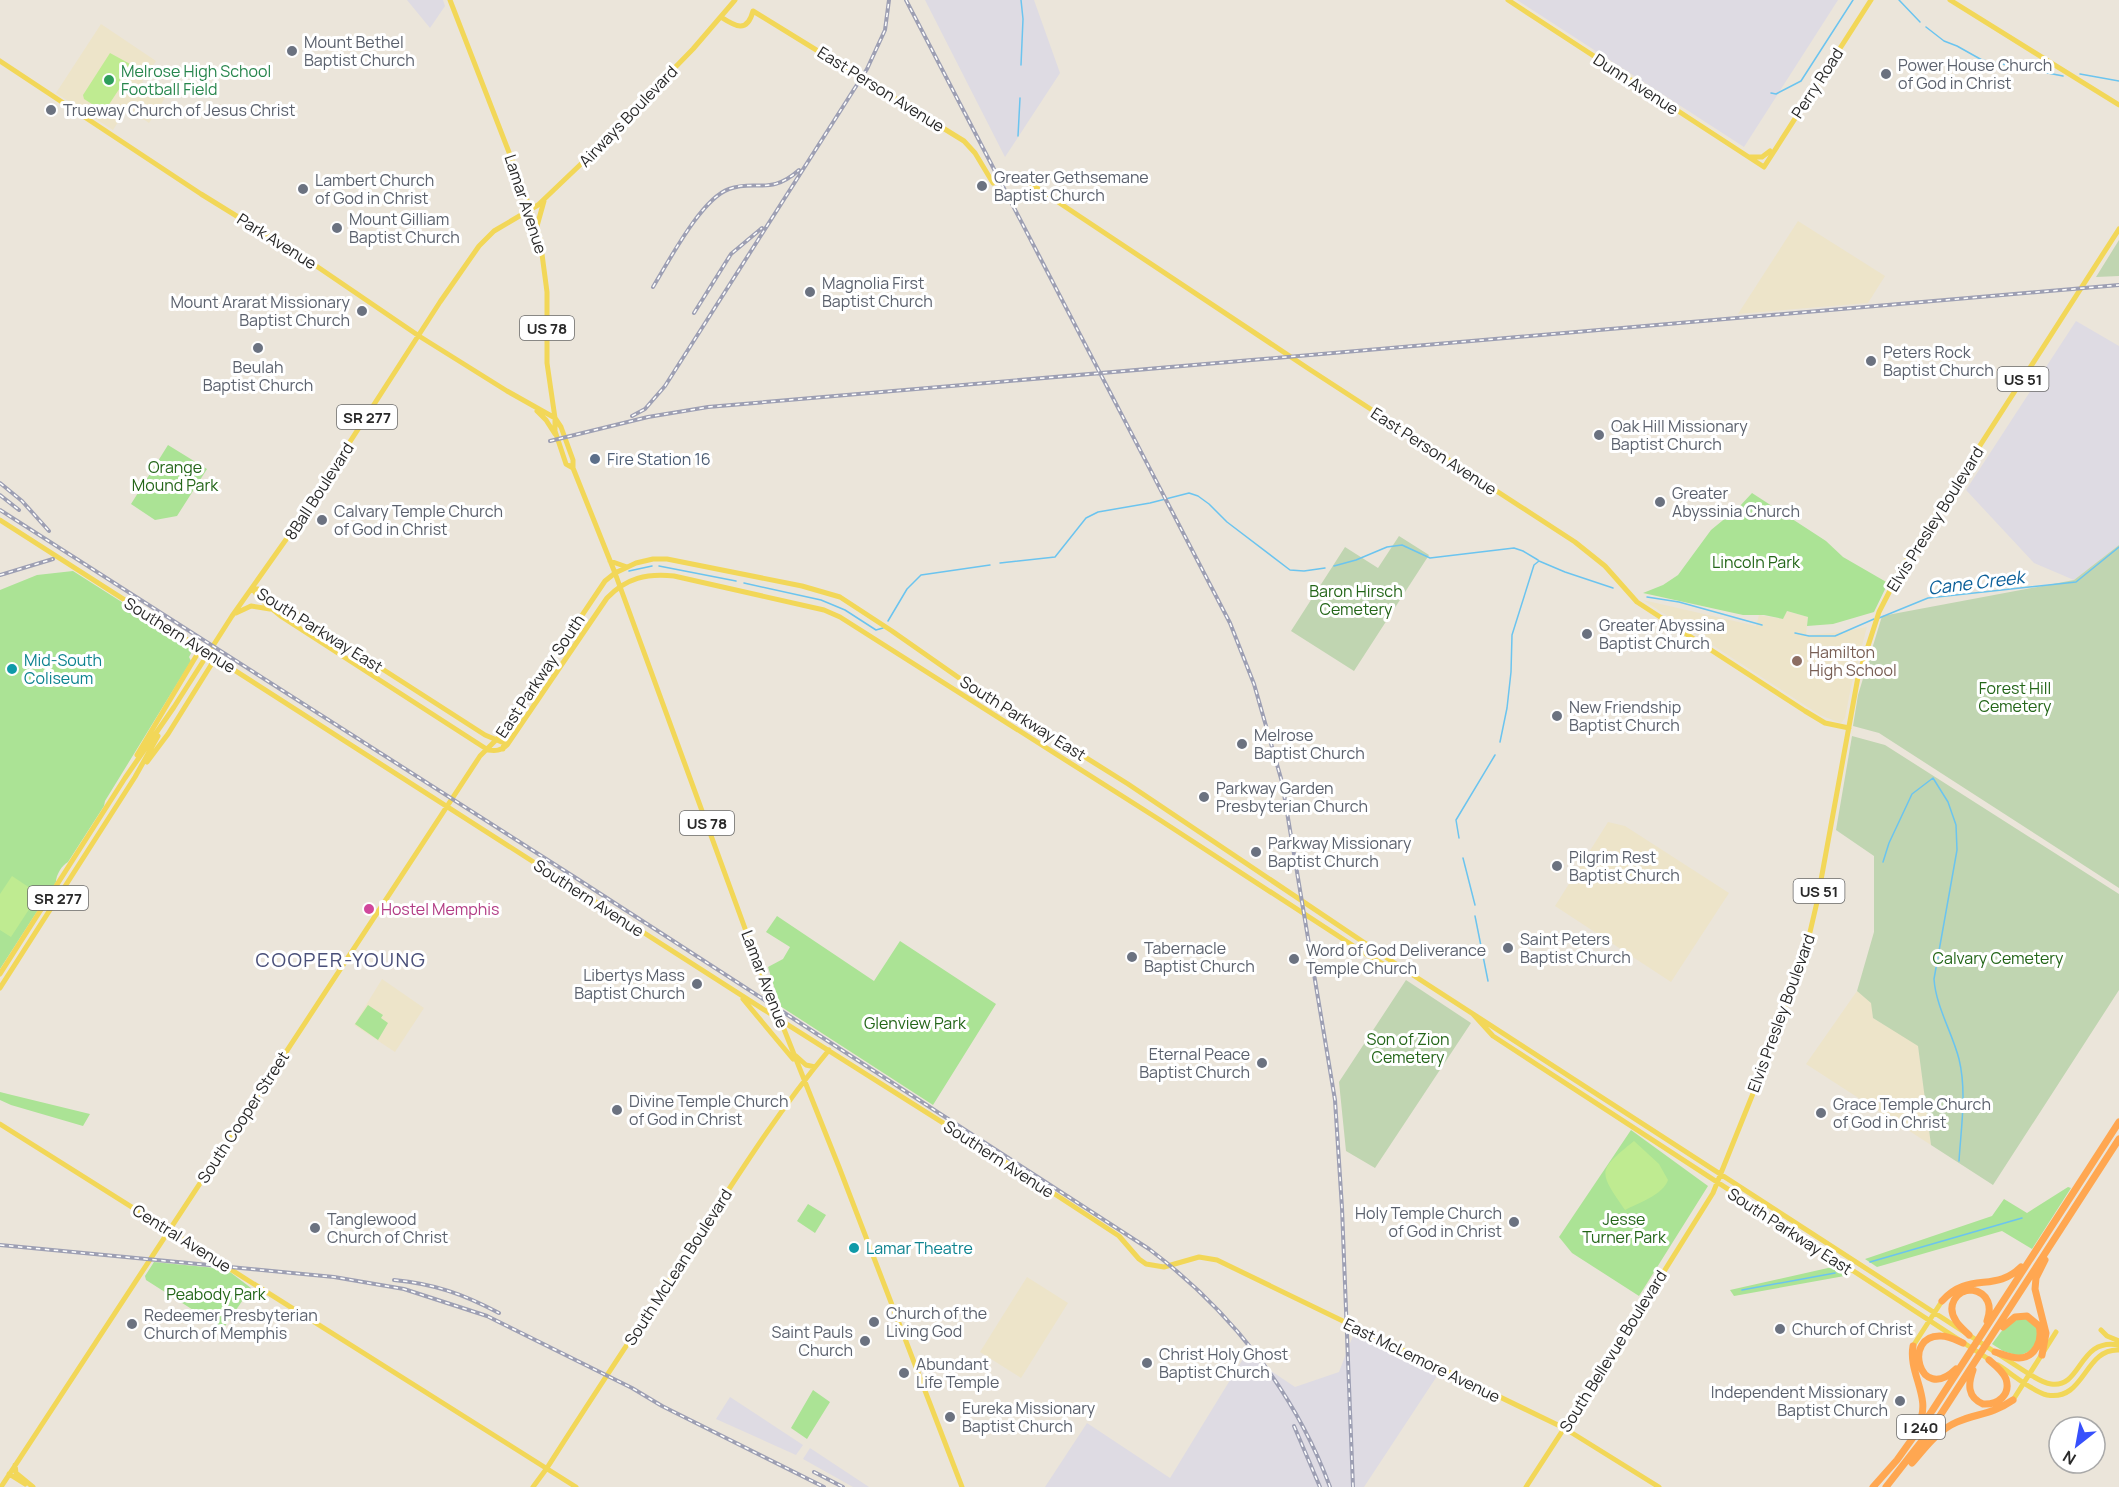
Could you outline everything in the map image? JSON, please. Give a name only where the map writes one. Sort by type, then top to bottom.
[{"type":"highway","name":"I 240","points":[[1873,1487],[1909,1443],[2048,1234],[2119,1122]]},
{"type":"highway","name":"I 240","points":[[1886,1487],[1922,1443],[1975,1364],[2119,1139]]},
{"type":"highway","points":[[2042,1355],[2046,1333],[2034,1293],[2035,1283],[2055,1240]]},
{"type":"highway","points":[[1942,1301],[1951,1291],[1962,1286],[2007,1278],[2016,1273],[2032,1257]]},
{"type":"highway","points":[[1969,1335],[1956,1321],[1952,1309],[1955,1297],[1968,1290],[1981,1293],[1989,1303],[1990,1311],[1982,1334]]},
{"type":"highway","points":[[1991,1340],[2009,1320],[2017,1316],[2032,1318],[2040,1329],[2038,1345],[2028,1356],[2014,1358],[1995,1352]]},
{"type":"highway","points":[[1962,1363],[1947,1376],[1936,1379],[1924,1373],[1918,1360],[1923,1346],[1933,1337],[1943,1336],[1963,1343]]},
{"type":"highway","points":[[1909,1443],[1924,1410],[1922,1394],[1912,1365],[1913,1346]]},
{"type":"highway","points":[[1975,1364],[1969,1382],[1971,1394],[1978,1402],[1992,1404],[2003,1397],[2007,1385],[2002,1373],[1989,1360]]},
{"type":"highway","points":[[1886,1487],[1947,1427],[1958,1421],[1993,1412],[2013,1400]]},
{"type":"main road","name":"Lamar Avenue","points":[[450,0],[536,227],[543,254],[547,289],[547,363],[557,437],[566,464],[573,468]]},
{"type":"main road","name":"Airways Boulevard","points":[[530,210],[543,201],[582,164],[693,49],[735,0]]},
{"type":"main road","name":"Dunn Avenue","points":[[1508,0],[1764,167]]},
{"type":"main road","name":"Perry Road","points":[[1764,167],[1871,0]]},
{"type":"main road","points":[[1950,0],[2119,105]]},
{"type":"main road","name":"East Person Avenue","points":[[721,17],[736,26],[742,26],[748,22],[753,11],[964,141],[979,159],[993,183],[996,179],[1015,176],[1575,542],[1605,566],[1637,602],[1825,723],[1849,728]]},
{"type":"main road","name":"Park Avenue","points":[[0,61],[201,194],[306,259],[419,336],[555,418]]},
{"type":"main road","points":[[1748,157],[1768,155],[1781,139]]},
{"type":"main road","points":[[527,201],[543,201],[536,227]]},
{"type":"main road","name":"SR 277","points":[[419,336],[479,246],[494,231],[530,210]]},
{"type":"main road","name":"Elvis Presley Boulevard","points":[[1717,1183],[1807,945],[1858,677],[1879,612],[1902,567],[2119,229]]},
{"type":"main road","name":"8Ball Boulevard","points":[[252,588],[332,473],[419,336]]},
{"type":"main road","points":[[529,404],[546,420],[557,437]]},
{"type":"main road","name":"Lamar Avenue","points":[[555,418],[561,427],[573,460],[573,468],[620,586],[793,1053],[962,1487]]},
{"type":"main road","name":"Southern Avenue","points":[[0,520],[1119,1236],[1146,1264],[1164,1267],[1178,1263]]},
{"type":"main road","name":"South Parkway East","points":[[615,573],[653,559],[667,559],[801,586],[840,597],[962,680],[1128,784],[1399,966],[1465,1006],[2029,1374],[2051,1384],[2062,1383],[2075,1373],[2092,1350],[2104,1344],[2119,1343]]},
{"type":"main road","points":[[610,561],[625,568],[628,581]]},
{"type":"main road","name":"East Parkway South","points":[[488,750],[605,581],[615,573]]},
{"type":"main road","name":"South Parkway East","points":[[620,586],[642,576],[655,574],[674,576],[824,610],[840,617],[1088,773],[1372,958],[1387,966],[1399,966]]},
{"type":"main road","name":"East Parkway South","points":[[488,750],[503,749],[603,604],[620,586]]},
{"type":"main road","name":"SR 277","points":[[0,974],[125,778],[174,708],[252,588]]},
{"type":"main road","name":"South Parkway East","points":[[252,588],[273,610],[488,750]]},
{"type":"main road","name":"South Parkway East","points":[[252,588],[259,589],[486,735],[497,739]]},
{"type":"main road","points":[[232,616],[251,606],[273,610]]},
{"type":"main road","points":[[125,778],[143,743],[201,648]]},
{"type":"main road","points":[[344,657],[350,648]]},
{"type":"main road","points":[[135,777],[168,734],[216,657]]},
{"type":"main road","name":"SR 277","points":[[0,988],[135,777],[174,708]]},
{"type":"main road","points":[[497,739],[504,743],[503,749]]},
{"type":"main road","name":"South Cooper Street","points":[[1,1487],[480,756],[488,750]]},
{"type":"main road","points":[[738,993],[797,1063]]},
{"type":"main road","name":"South Parkway East","points":[[1465,1006],[1493,1036],[1989,1360],[2047,1395],[2066,1393],[2079,1383],[2096,1357],[2108,1351],[2119,1350]]},
{"type":"main road","points":[[793,1053],[802,1062],[817,1064],[819,1049],[815,1042]]},
{"type":"main road","name":"South McLean Boulevard","points":[[533,1487],[804,1079],[828,1050]]},
{"type":"main road","name":"Central Avenue","points":[[0,1124],[576,1487]]},
{"type":"main road","name":"South Bellevue Boulevard","points":[[1526,1487],[1668,1266],[1717,1183]]},
{"type":"main road","name":"East McLemore Avenue","points":[[1178,1263],[1199,1257],[1217,1260],[1564,1428],[1659,1487]]},
{"type":"main road","points":[[1913,1346],[1942,1301]]},
{"type":"main road","name":"South Parkway East","points":[[2101,1330],[2119,1343]]},
{"type":"main road","points":[[2013,1400],[2056,1332]]},
{"type":"main road","points":[[15,1465],[16,1473],[31,1487]]},
{"type":"main road","points":[[9,1474],[31,1487]]},
{"type":"shaded area","points":[[407,0],[443,0],[445,6],[430,28]]},
{"type":"shaded area","points":[[925,0],[1034,0],[1060,73],[1005,157]]},
{"type":"shaded area","points":[[1517,0],[1838,0],[1744,147]]},
{"type":"shaded area","points":[[101,24],[156,61],[142,82],[165,98],[149,123],[127,108],[113,130],[56,93]]},
{"type":"shaded area","points":[[1798,221],[1885,276],[1868,303],[1738,314]]},
{"type":"shaded area","points":[[2076,321],[2119,346],[2119,545],[2074,580],[2034,563],[1966,490]]},
{"type":"shaded area","name":"Hamilton High School","points":[[1643,600],[1756,626],[1759,615],[1783,619],[1786,611],[1808,617],[1806,635],[1867,627],[1845,718],[1841,723],[1820,715]]},
{"type":"shaded area","points":[[1608,822],[1625,826],[1729,893],[1671,982],[1555,906]]},
{"type":"shaded area","points":[[382,979],[424,1008],[395,1052],[354,1025]]},
{"type":"shaded area","points":[[1857,991],[1872,1003],[1873,1018],[1918,1045],[1931,1145],[1806,1064]]},
{"type":"shaded area","points":[[1027,1277],[1068,1303],[1021,1378],[980,1352]]},
{"type":"shaded area","points":[[1354,1333],[1439,1373],[1364,1487],[1045,1487],[1087,1423],[1170,1478],[1246,1354],[1295,1387],[1339,1372]]},
{"type":"shaded area","points":[[730,1397],[803,1445],[796,1455],[716,1419]]},
{"type":"shaded area","points":[[810,1448],[869,1487],[853,1487],[803,1459]]},
{"type":"green space","name":"Melrose High School Football Field","points":[[110,53],[132,65],[133,68],[103,111],[84,99],[83,95]]},
{"type":"green space","points":[[2119,240],[2119,276],[2096,277]]},
{"type":"green space","name":"Orange Mound Park","points":[[168,445],[207,469],[177,516],[155,520],[131,504]]},
{"type":"green space","name":"Lincoln Park","points":[[1752,493],[1826,541],[1843,557],[1888,583],[1874,612],[1833,624],[1807,626],[1808,617],[1787,611],[1783,619],[1764,615],[1743,615],[1643,593],[1663,585],[1678,575],[1711,530]]},
{"type":"green space","name":"Baron Hirsch Cemetery","points":[[1399,536],[1429,555],[1354,671],[1291,631],[1345,547],[1378,568]]},
{"type":"green space","name":"Forest Hill Cemetery","points":[[2119,545],[2119,888],[1879,733],[1853,726],[1858,695],[1882,616],[2074,580]]},
{"type":"green space","points":[[73,571],[194,648],[189,657],[191,661],[104,806],[68,862],[60,870],[56,882],[0,969],[0,590],[37,575]]},
{"type":"green space","name":"Calvary Cemetery","points":[[1852,736],[1885,745],[2119,894],[2119,990],[1993,1185],[1931,1145],[1918,1046],[1873,1018],[1871,1003],[1857,991],[1874,932],[1874,856],[1836,830]]},
{"type":"green space","points":[[12,876],[39,894],[11,937],[0,930],[0,894]]},
{"type":"green space","name":"Glenview Park","points":[[777,916],[874,981],[900,941],[996,1004],[933,1105],[780,1006],[768,967],[783,959],[790,947],[766,932]]},
{"type":"green space","name":"Son of Zion Cemetery","points":[[1406,980],[1471,1023],[1375,1168],[1346,1151],[1339,1082]]},
{"type":"green space","points":[[368,1005],[383,1015],[381,1018],[388,1023],[378,1040],[355,1024]]},
{"type":"green space","points":[[0,1092],[90,1114],[83,1126],[11,1105],[0,1100]]},
{"type":"green space","name":"Jesse Turner Park","points":[[1631,1130],[1708,1186],[1639,1296],[1572,1253],[1559,1237]]},
{"type":"green space","points":[[1634,1141],[1659,1164],[1668,1180],[1656,1194],[1625,1210],[1606,1179],[1606,1172],[1613,1159]]},
{"type":"green space","points":[[2068,1187],[2071,1188],[2032,1249],[2002,1231],[1877,1267],[1865,1259],[1992,1216],[2004,1199],[2027,1213]]},
{"type":"green space","points":[[808,1204],[826,1215],[815,1233],[797,1221]]},
{"type":"green space","name":"Peabody Park","points":[[154,1262],[226,1269],[251,1288],[223,1329],[146,1280],[145,1276]]},
{"type":"green space","points":[[1837,1266],[1850,1275],[1734,1296],[1730,1290]]},
{"type":"green space","points":[[2025,1318],[2036,1326],[2037,1332],[2037,1341],[2029,1351],[2019,1356],[2003,1351],[1992,1344],[2009,1324]]},
{"type":"green space","points":[[813,1390],[830,1402],[807,1439],[791,1428]]},
{"type":"waterway","points":[[1021,0],[1023,19],[1021,65]]},
{"type":"waterway","points":[[1771,93],[1776,94],[1801,81],[1853,0]]},
{"type":"waterway","points":[[1899,0],[1920,22]]},
{"type":"waterway","points":[[1926,27],[1944,41],[1982,60],[2063,76]]},
{"type":"waterway","points":[[2080,74],[2119,81]]},
{"type":"waterway","points":[[1018,136],[1020,98]]},
{"type":"waterway","points":[[1000,563],[1055,557],[1086,518],[1098,512],[1150,503],[1189,493],[1209,504],[1227,522],[1290,570],[1325,568]]},
{"type":"waterway","points":[[1334,566],[1387,547],[1402,545],[1430,558],[1514,548],[1538,560]]},
{"type":"waterway","name":"Cane Creek","points":[[1879,618],[1928,598],[2076,582],[2119,547]]},
{"type":"waterway","name":"Cane Creek","points":[[1500,742],[1507,708],[1512,635],[1534,565],[1539,561],[1613,588]]},
{"type":"waterway","points":[[888,621],[907,589],[921,575],[990,565]]},
{"type":"waterway","points":[[629,571],[652,566]]},
{"type":"waterway","points":[[659,566],[736,581]]},
{"type":"waterway","points":[[744,583],[821,600],[845,610],[876,630],[883,628]]},
{"type":"waterway","name":"Cane Creek","points":[[1647,597],[1679,602],[1762,625]]},
{"type":"waterway","name":"Cane Creek","points":[[1795,633],[1809,636],[1835,636],[1874,619]]},
{"type":"waterway","name":"Cane Creek","points":[[1459,838],[1456,820],[1495,755]]},
{"type":"waterway","points":[[1883,862],[1889,843],[1912,794],[1933,778],[1948,802],[1956,825],[1957,850],[1934,979],[1938,1000],[1959,1059],[1963,1084],[1959,1161]]},
{"type":"waterway","name":"Cane Creek","points":[[1463,858],[1475,905]]},
{"type":"waterway","name":"Cane Creek","points":[[1475,916],[1488,981]]},
{"type":"waterway","points":[[1870,1262],[2022,1218]]},
{"type":"waterway","points":[[1742,1290],[1835,1273]]},
{"type":"railway","points":[[632,416],[645,409],[665,386],[867,69],[885,30],[889,0]]},
{"type":"railway","points":[[906,0],[1230,623],[1254,684],[1282,782],[1335,1100],[1342,1208],[1353,1487]]},
{"type":"railway","points":[[653,287],[686,232],[718,195],[739,186],[780,183],[799,170]]},
{"type":"railway","points":[[694,313],[731,254],[762,228]]},
{"type":"railway","points":[[550,441],[648,417],[708,407],[2119,285]]},
{"type":"railway","points":[[0,483],[22,501],[49,531]]},
{"type":"railway","points":[[0,495],[19,510]]},
{"type":"railway","points":[[0,510],[576,878],[1149,1249],[1207,1299],[1257,1355],[1298,1418],[1330,1487]]},
{"type":"railway","points":[[0,575],[53,559]]},
{"type":"railway","points":[[0,1245],[334,1277],[404,1289],[487,1316],[824,1487]]},
{"type":"railway","points":[[394,1280],[423,1284],[448,1291],[499,1313]]},
{"type":"railway","points":[[1294,1426],[1320,1487]]},
{"type":"railway","points":[[814,1472],[843,1487]]},
{"type":"place","name":"Mount Bethel Baptist Church","points":[[292,51]]},
{"type":"place","name":"Power House Church of God in Christ","points":[[1886,74]]},
{"type":"place","name":"Melrose High School Football Field","points":[[109,80]]},
{"type":"place","name":"Trueway Church of Jesus Christ","points":[[51,110]]},
{"type":"place","name":"Greater Gethsemane Baptist Church","points":[[982,186]]},
{"type":"place","name":"Lambert Church of God in Christ","points":[[303,189]]},
{"type":"place","name":"Mount Gilliam Baptist Church","points":[[337,228]]},
{"type":"place","name":"Magnolia First Baptist Church","points":[[810,292]]},
{"type":"place","name":"Mount Ararat Missionary Baptist Church","points":[[362,311]]},
{"type":"place","name":"Beulah Baptist Church","points":[[258,348]]},
{"type":"place","name":"Peters Rock Baptist Church","points":[[1871,361]]},
{"type":"place","name":"Oak Hill Missionary Baptist Church","points":[[1599,435]]},
{"type":"place","name":"Fire Station 16","points":[[595,459]]},
{"type":"place","name":"Greater Abyssinia Church","points":[[1660,502]]},
{"type":"place","name":"Calvary Temple Church of God in Christ","points":[[322,520]]},
{"type":"place","name":"Greater Abyssina Baptist Church","points":[[1587,634]]},
{"type":"place","name":"Hamilton High School","points":[[1797,661]]},
{"type":"place","name":"Mid-South Coliseum","points":[[12,669]]},
{"type":"place","name":"New Friendship Baptist Church","points":[[1557,716]]},
{"type":"place","name":"Melrose Baptist Church","points":[[1242,744]]},
{"type":"place","name":"Parkway Garden Presbyterian Church","points":[[1204,797]]},
{"type":"place","name":"Parkway Missionary Baptist Church","points":[[1256,852]]},
{"type":"place","name":"Pilgrim Rest Baptist Church","points":[[1557,866]]},
{"type":"place","name":"Hostel Memphis","points":[[369,909]]},
{"type":"place","name":"Saint Peters Baptist Church","points":[[1508,948]]},
{"type":"place","name":"Tabernacle Baptist Church","points":[[1132,957]]},
{"type":"place","name":"Word of God Deliverance Temple Church","points":[[1294,959]]},
{"type":"place","name":"Libertys Mass Baptist Church","points":[[697,984]]},
{"type":"place","name":"Eternal Peace Baptist Church","points":[[1262,1063]]},
{"type":"place","name":"Divine Temple Church of God in Christ","points":[[617,1110]]},
{"type":"place","name":"Grace Temple Church of God in Christ","points":[[1821,1113]]},
{"type":"place","name":"Holy Temple Church of God in Christ","points":[[1514,1222]]},
{"type":"place","name":"Tanglewood Church of Christ","points":[[315,1228]]},
{"type":"place","name":"Lamar Theatre","points":[[854,1248]]},
{"type":"place","name":"Church of the Living God","points":[[874,1322]]},
{"type":"place","name":"Redeemer Presbyterian Church of Memphis","points":[[132,1324]]},
{"type":"place","name":"Church of Christ","points":[[1780,1329]]},
{"type":"place","name":"Saint Pauls Church","points":[[865,1341]]},
{"type":"place","name":"Christ Holy Ghost Baptist Church","points":[[1147,1363]]},
{"type":"place","name":"Abundant Life Temple","points":[[904,1373]]},
{"type":"place","name":"Independent Missionary Baptist Church","points":[[1900,1401]]},
{"type":"place","name":"Eureka Missionary Baptist Church","points":[[950,1417]]},
{"type":"district","name":"COOPER-YOUNG","points":[[341,959]]}]
